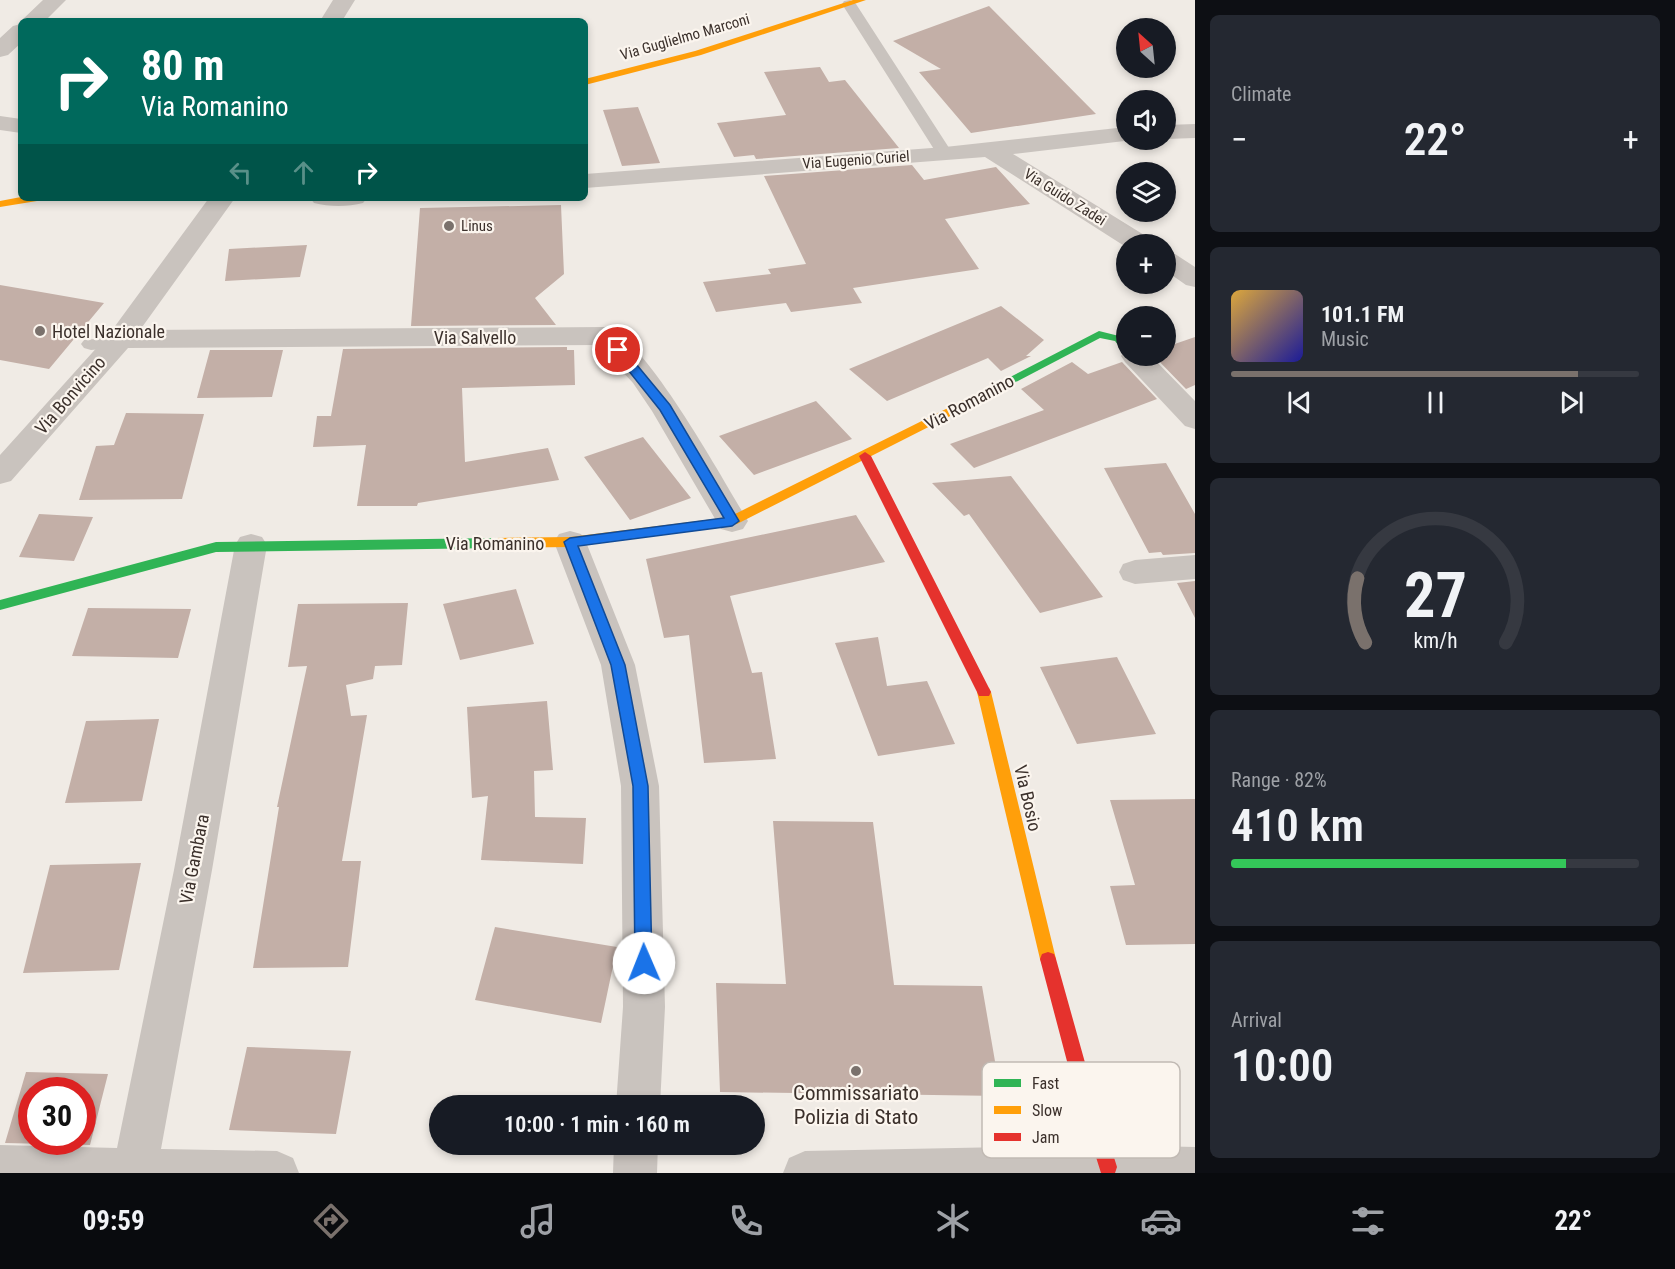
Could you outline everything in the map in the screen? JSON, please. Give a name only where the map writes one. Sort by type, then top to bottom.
[{"type":"street","points":[[35,18],[56,0]]},
{"type":"street","points":[[333,18],[344,0]]},
{"type":"street","name":"Via Guglielmo Marconi","points":[[588,81],[698,53],[856,2]]},
{"type":"street","points":[[0,50],[18,34]]},
{"type":"street","points":[[0,123],[18,126]]},
{"type":"street","points":[[1176,132],[1195,131]]},
{"type":"street","name":"Via Eugenio Curiel","points":[[588,181],[945,154],[1116,135]]},
{"type":"street","name":"Via Guido Zadei","points":[[989,149],[1124,234]]},
{"type":"street","points":[[3,206],[24,201]]},
{"type":"street","name":"Via Bonvicino","points":[[0,474],[109,342],[220,201]]},
{"type":"street","points":[[1176,267],[1195,279]]},
{"type":"street","name":"Via Romanino","points":[[0,605],[216,547],[570,542],[732,521],[865,456],[1099,334],[1116,338]]},
{"type":"street","name":"Via Salvello","points":[[109,342],[606,336],[643,377],[665,408],[732,521]]},
{"type":"street","points":[[1145,366],[1195,419]]},
{"type":"street","name":"Via Bosio","points":[[865,456],[986,696],[1041,933],[1076,1062]]},
{"type":"street","points":[[570,542],[618,665],[640,786],[644,1007],[639,1095]]},
{"type":"street","name":"Via Gambara","points":[[134,1171],[193,870],[251,545]]},
{"type":"street","points":[[1135,572],[1195,567]]},
{"type":"street","points":[[635,1173],[636,1155]]},
{"type":"street","name":"Via Bosio","points":[[1105,1158],[1108,1167]]},
{"type":"street","points":[[0,1167],[277,1173]]},
{"type":"street","points":[[805,1173],[1108,1167],[1195,1169]]},
{"type":"lane","points":[[856,2],[945,154]]},
{"type":"building","points":[[989,6],[1096,114],[971,133],[919,72],[941,69],[893,41]]},
{"type":"building","points":[[820,67],[829,82],[845,80],[899,148],[756,159],[754,155],[734,157],[717,123],[786,115],[764,72]]},
{"type":"building","points":[[638,107],[660,163],[622,166],[603,110]]},
{"type":"building","points":[[912,165],[924,180],[996,167],[1030,204],[945,219],[979,269],[853,288],[862,303],[791,312],[786,303],[716,312],[703,282],[771,274],[768,269],[806,264],[764,176]]},
{"type":"building","points":[[561,205],[564,274],[535,298],[556,325],[411,326],[420,208]]},
{"type":"building","points":[[307,245],[300,277],[225,281],[229,249]]},
{"type":"building","name":"Hotel Nazionale","points":[[0,285],[104,303],[49,369],[0,360]]},
{"type":"building","points":[[1001,306],[1044,340],[1026,356],[1031,356],[1001,371],[988,358],[887,401],[849,369]]},
{"type":"building","points":[[1195,337],[1195,385],[1186,389],[1164,366],[1176,366],[1176,344]]},
{"type":"building","points":[[567,347],[567,350],[574,350],[575,385],[462,388],[465,462],[548,448],[559,480],[418,503],[417,506],[357,506],[366,445],[313,447],[317,416],[331,416],[343,349]]},
{"type":"building","points":[[210,350],[283,350],[272,397],[197,398]]},
{"type":"building","points":[[1072,362],[1088,374],[1116,364],[1116,366],[1126,366],[1157,399],[974,468],[950,444],[1044,410],[1021,389]]},
{"type":"building","points":[[816,401],[852,439],[754,475],[719,436]]},
{"type":"building","points":[[126,413],[204,414],[182,499],[79,500],[96,446],[114,445]]},
{"type":"building","points":[[643,437],[691,498],[630,520],[584,457]]},
{"type":"building","points":[[1166,463],[1195,514],[1195,553],[1163,555],[1161,552],[1149,553],[1104,468]]},
{"type":"building","points":[[1011,476],[1103,597],[1040,613],[969,514],[964,516],[932,483]]},
{"type":"building","points":[[39,514],[93,517],[74,561],[19,557]]},
{"type":"building","points":[[856,515],[885,562],[730,596],[752,673],[762,672],[776,759],[704,763],[689,635],[664,638],[646,559]]},
{"type":"building","points":[[1195,581],[1195,618],[1177,583]]},
{"type":"building","points":[[516,589],[534,644],[460,660],[443,604]]},
{"type":"building","points":[[408,603],[402,665],[375,666],[373,679],[346,685],[351,716],[367,715],[342,861],[361,861],[348,967],[253,968],[279,807],[277,807],[307,666],[288,667],[298,604]]},
{"type":"building","points":[[88,608],[191,609],[178,658],[72,656]]},
{"type":"building","points":[[878,637],[887,686],[927,681],[955,744],[878,756],[835,643]]},
{"type":"building","points":[[1117,657],[1156,734],[1077,744],[1040,667]]},
{"type":"building","points":[[547,701],[553,770],[534,771],[535,817],[586,818],[583,864],[481,860],[488,796],[472,798],[467,707]]},
{"type":"building","points":[[159,719],[142,801],[65,803],[86,721]]},
{"type":"building","points":[[1195,799],[1195,944],[1126,945],[1110,886],[1135,885],[1110,800]]},
{"type":"building","points":[[773,821],[873,822],[894,985],[982,986],[995,1062],[982,1062],[982,1096],[720,1092],[716,983],[786,984]]},
{"type":"building","points":[[141,863],[119,970],[23,973],[50,865]]},
{"type":"building","points":[[495,927],[617,947],[601,1023],[475,1000]]},
{"type":"building","points":[[247,1047],[351,1051],[336,1134],[229,1130]]},
{"type":"building","points":[[26,1072],[108,1074],[96,1121],[96,1077],[25,1077]]},
{"type":"building","points":[[18,1099],[18,1143],[5,1143]]},
{"type":"traffic: fast","points":[[964,404],[1099,334],[1116,338]]},
{"type":"traffic: fast","points":[[0,605],[216,547],[496,543]]},
{"type":"traffic: slow","points":[[588,81],[698,53],[862,0]]},
{"type":"traffic: slow","points":[[0,204],[18,201]]},
{"type":"traffic: slow","points":[[496,543],[570,542],[732,521],[964,404]]},
{"type":"traffic: slow","points":[[984,692],[1048,959]]},
{"type":"traffic: jam","points":[[865,456],[984,692]]},
{"type":"traffic: jam","points":[[1048,959],[1076,1062]]},
{"type":"traffic: jam","points":[[1105,1158],[1108,1167]]},
{"type":"place","name":"Linus","points":[[449,226]]},
{"type":"place","name":"Hotel Nazionale","points":[[40,331]]},
{"type":"place","name":"Commissariato Polizia di Stato","points":[[856,1071]]},
{"type":"route","points":[[618,350],[643,377],[665,408],[732,521],[570,542],[618,665],[640,786],[644,963]]}]
